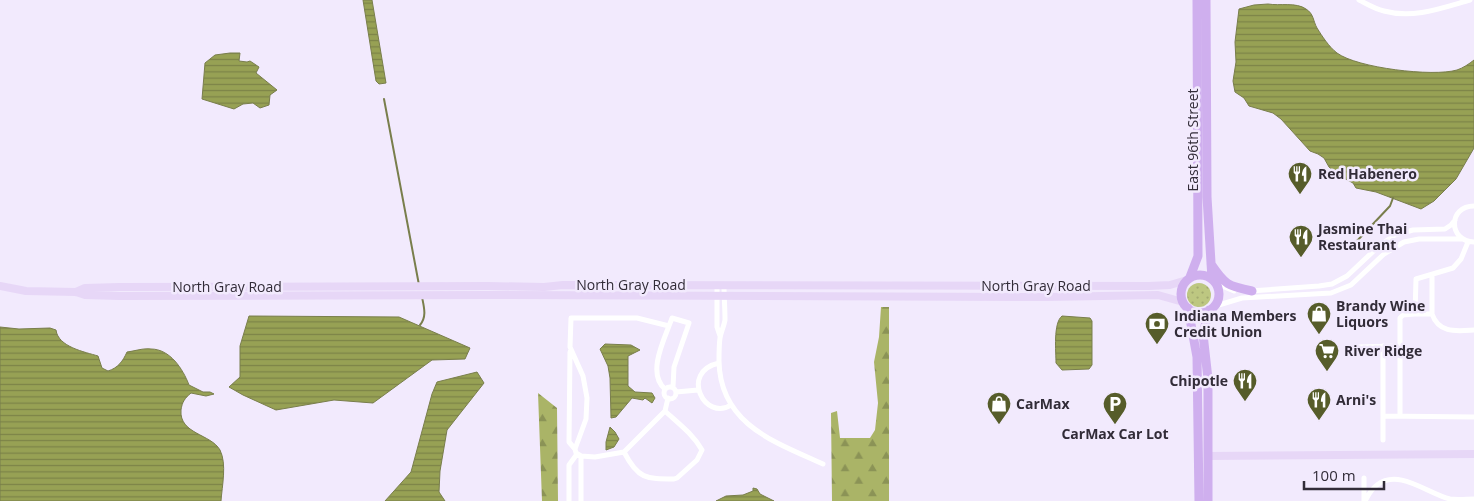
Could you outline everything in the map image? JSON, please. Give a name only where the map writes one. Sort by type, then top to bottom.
[{"type":"main road","name":"East 96th Street","points":[[1189,278],[1198,256],[1197,0]]},
{"type":"main road","name":"East 96th Street","points":[[1206,0],[1207,197],[1213,281]]},
{"type":"main road","points":[[1211,264],[1224,282],[1231,286],[1252,291]]},
{"type":"main road","points":[[1198,501],[1198,357],[1181,290],[1189,278],[1201,275],[1213,281],[1218,296],[1211,308],[1203,334],[1208,379],[1208,501]]},
{"type":"main road","points":[[1185,305],[1198,312],[1211,308]]},
{"type":"street","points":[[1358,0],[1385,12],[1408,14],[1470,0]]},
{"type":"street","points":[[1213,281],[1238,292],[1319,286],[1337,282],[1353,272],[1376,248],[1395,236],[1413,230],[1446,228],[1451,225],[1461,210],[1474,206]]},
{"type":"street","points":[[1454,220],[1455,230],[1462,239]]},
{"type":"street","points":[[1211,308],[1242,298],[1331,293],[1354,282],[1384,254],[1404,242],[1419,239],[1462,239],[1471,242],[1456,266],[1450,270],[1416,279],[1415,314]]},
{"type":"street","points":[[1432,275],[1432,314],[1436,322],[1445,330],[1474,330]]},
{"type":"street","name":"North Gray Road","points":[[76,292],[85,288],[119,287],[1149,286],[1170,285],[1189,278]]},
{"type":"street","points":[[721,285],[725,320],[720,336],[719,363],[724,388],[731,405],[747,424],[823,464]]},
{"type":"street","name":"North Gray Road","points":[[0,286],[31,291],[76,292],[85,295],[119,296],[1158,295],[1185,305]]},
{"type":"street","points":[[1400,416],[1400,318],[1403,314],[1432,314]]},
{"type":"street","points":[[668,398],[665,412],[624,452],[596,457],[578,453],[570,442],[571,318],[637,318],[669,326]]},
{"type":"street","points":[[672,318],[689,323],[674,367],[673,398],[668,398],[664,394],[665,389],[659,383],[657,368],[659,356],[672,318]]},
{"type":"street","points":[[1382,346],[1383,440]]},
{"type":"street","points":[[1356,347],[1400,346]]},
{"type":"street","points":[[570,347],[583,376],[587,398],[586,418],[578,453],[581,501]]},
{"type":"street","points":[[719,363],[709,365],[704,370],[698,382],[698,390],[704,401],[710,406],[720,409],[731,405]]},
{"type":"street","points":[[665,389],[669,387],[698,390]]},
{"type":"street","points":[[624,452],[638,472],[648,479],[678,478],[697,460],[702,450],[699,445],[690,434],[665,412]]},
{"type":"street","points":[[1383,416],[1474,417]]},
{"type":"street","points":[[569,501],[569,465],[578,453]]},
{"type":"street","points":[[1208,456],[1474,454]]},
{"type":"street","points":[[1364,478],[1364,501]]},
{"type":"street","points":[[1364,501],[1376,485],[1384,481],[1396,480],[1408,482],[1451,499],[1474,500]]},
{"type":"shaded area","points":[[363,0],[372,0],[386,83],[379,84],[376,81]]},
{"type":"shaded area","points":[[1268,4],[1293,5],[1306,9],[1312,15],[1328,45],[1334,51],[1361,63],[1414,72],[1446,72],[1457,70],[1474,60],[1474,148],[1456,179],[1434,201],[1421,209],[1376,192],[1356,188],[1353,183],[1338,175],[1329,167],[1324,158],[1310,151],[1281,119],[1273,113],[1249,106],[1244,98],[1235,92],[1233,81],[1239,9]]},
{"type":"shaded area","points":[[240,53],[239,61],[250,61],[259,67],[256,73],[277,90],[270,95],[269,105],[260,108],[253,103],[243,104],[234,109],[202,99],[205,63],[215,55]]},
{"type":"shaded area","points":[[1199,283],[1207,287],[1211,295],[1207,303],[1199,307],[1191,303],[1187,295],[1191,287]]},
{"type":"shaded area","points":[[249,316],[399,317],[470,348],[465,359],[432,360],[373,403],[334,400],[276,410],[229,387],[240,377],[240,346]]},
{"type":"shaded area","points":[[1062,316],[1090,318],[1092,321],[1092,365],[1089,369],[1062,370],[1056,363],[1056,331]]},
{"type":"shaded area","points":[[0,327],[19,329],[50,328],[56,330],[58,336],[67,345],[98,356],[102,368],[108,371],[120,364],[127,352],[151,349],[164,352],[170,356],[183,373],[189,385],[203,392],[214,394],[206,396],[191,393],[184,400],[181,410],[185,424],[190,429],[210,440],[220,450],[224,468],[221,501],[0,501]]},
{"type":"shaded area","points":[[605,344],[631,345],[640,350],[628,356],[628,386],[635,392],[652,393],[655,398],[652,403],[645,398],[643,400],[632,398],[616,417],[611,418],[610,378],[608,366],[600,349]]},
{"type":"shaded area","points":[[477,372],[484,383],[447,430],[440,471],[439,492],[445,501],[385,501],[411,472],[437,382]]},
{"type":"shaded area","points":[[610,427],[619,439],[614,447],[606,450],[606,442]]},
{"type":"shaded area","points":[[753,488],[774,501],[716,501],[726,496],[743,495],[753,491]]},
{"type":"green space","points":[[881,307],[889,307],[889,501],[832,501],[831,413],[837,411],[840,438],[870,438],[875,430],[878,403],[874,362],[879,337]]},
{"type":"green space","points":[[538,393],[557,408],[558,501],[542,501]]},
{"type":"waterway","points":[[384,99],[419,285]]},
{"type":"waterway","points":[[1355,243],[1390,206],[1393,198]]},
{"type":"waterway","points":[[420,325],[424,315],[422,297]]},
{"type":"place","name":"Red Habenero","points":[[1300,195]]},
{"type":"place","name":"Jasmine Thai Restaurant","points":[[1301,258]]},
{"type":"place","name":"Brandy Wine Liquors","points":[[1319,335]]},
{"type":"place","name":"Indiana Members Credit Union","points":[[1157,345]]},
{"type":"place","name":"River Ridge","points":[[1327,372]]},
{"type":"place","name":"Chipotle","points":[[1245,402]]},
{"type":"place","name":"Arni's","points":[[1319,421]]},
{"type":"place","name":"CarMax","points":[[999,425]]},
{"type":"place","name":"CarMax Car Lot","points":[[1115,425]]}]
